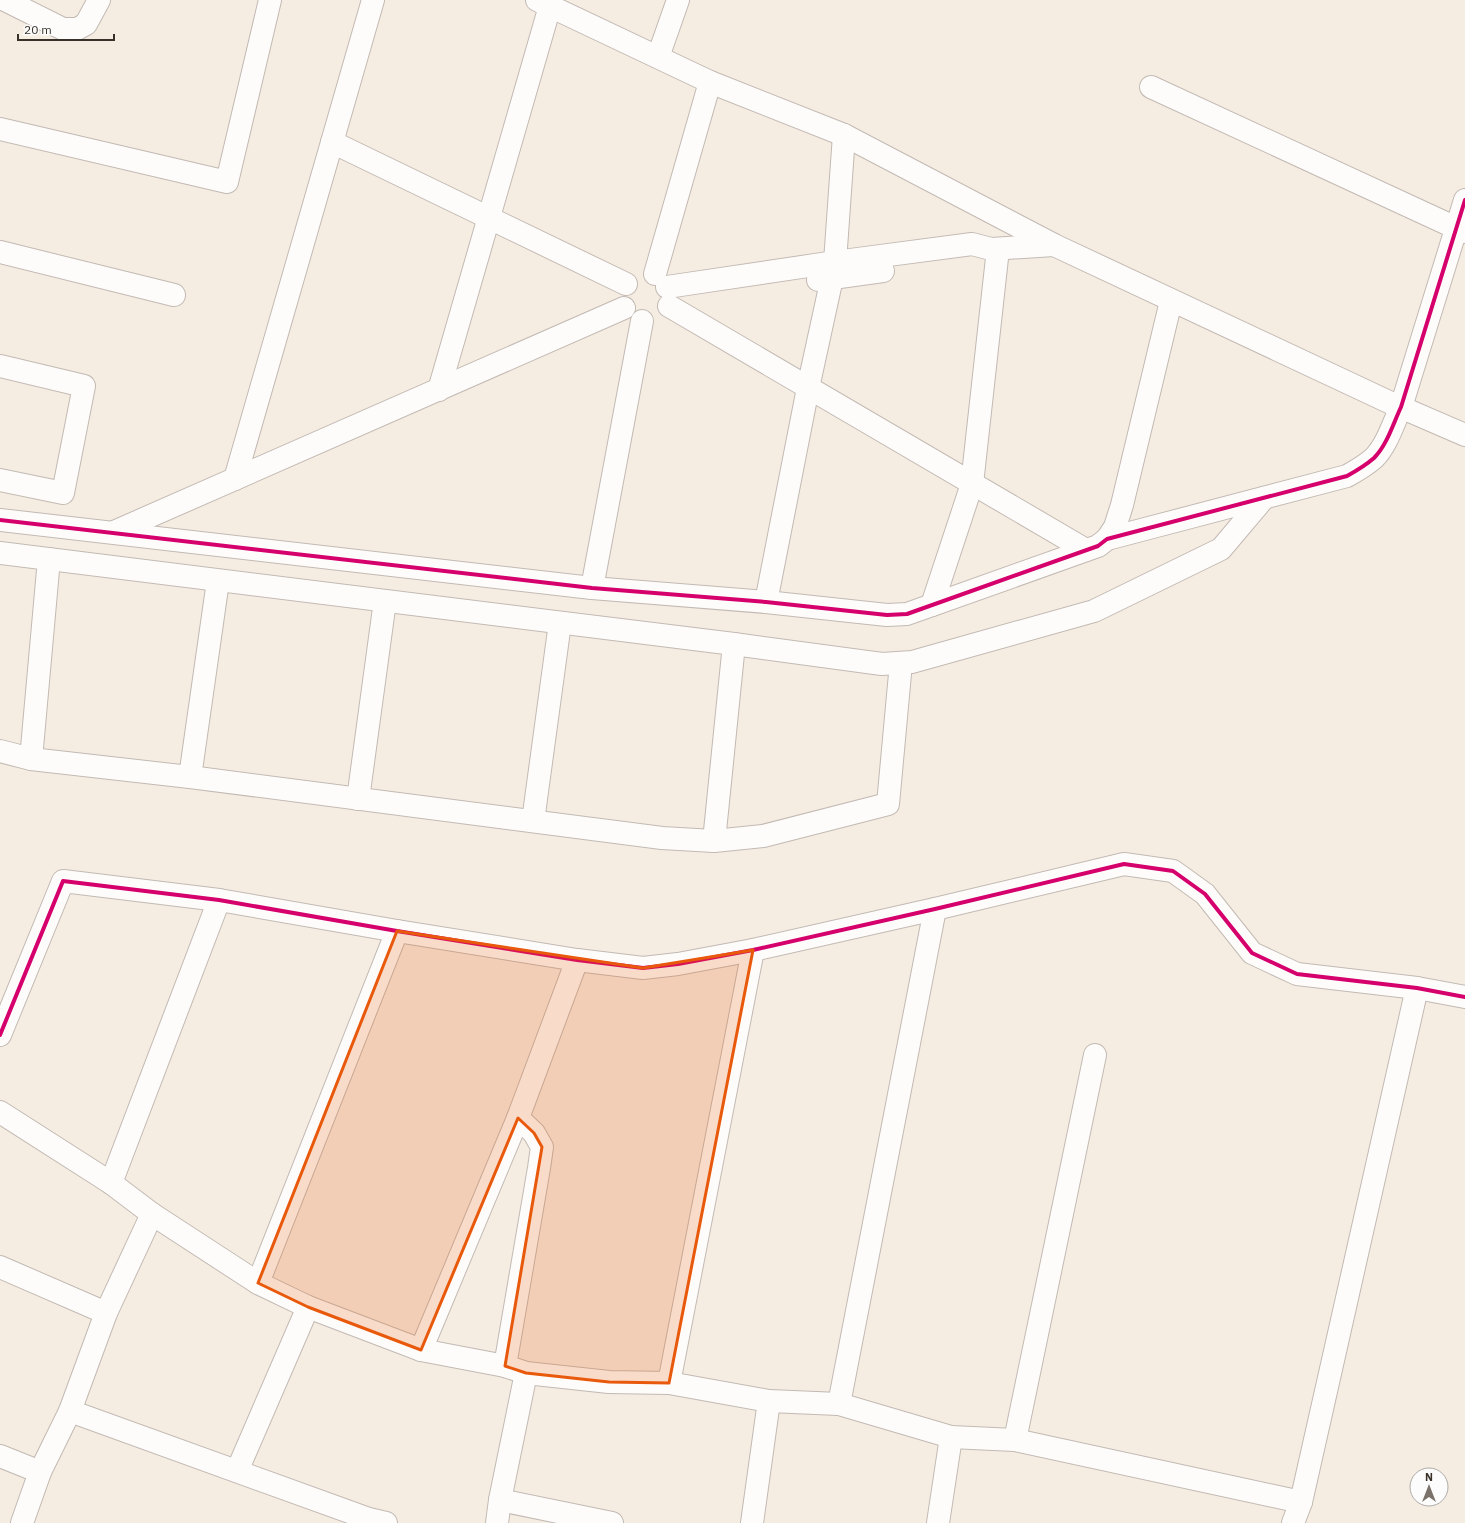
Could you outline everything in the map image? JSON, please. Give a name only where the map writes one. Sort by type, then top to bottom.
[{"type":"street","points":[[5,0],[63,29],[77,29],[86,24],[99,0]]},
{"type":"street","points":[[0,129],[227,182],[270,0]]},
{"type":"street","points":[[235,479],[373,0]]},
{"type":"street","points":[[658,57],[678,0]]},
{"type":"street","points":[[439,390],[489,217],[543,3],[710,82],[844,135],[1054,246],[1170,301],[1465,435]]},
{"type":"street","points":[[710,82],[665,290],[661,316],[649,322],[636,321],[626,313],[621,301],[622,288],[630,278],[642,273],[665,290],[808,388],[1086,550]]},
{"type":"street","points":[[1151,87],[1460,230]]},
{"type":"street","points":[[766,602],[833,270],[844,135]]},
{"type":"street","points":[[332,142],[626,284]]},
{"type":"street","points":[[1107,539],[1347,476],[1374,457],[1388,436],[1401,407],[1460,230],[1465,200]]},
{"type":"street","points":[[665,290],[833,270],[972,244],[994,249],[1054,246]]},
{"type":"street","points":[[932,605],[972,484],[994,249]]},
{"type":"street","points":[[0,252],[174,295]]},
{"type":"street","points":[[0,520],[592,588],[766,602],[897,615],[907,614],[1098,546],[1107,539],[1114,527],[1122,506],[1170,301]]},
{"type":"street","points":[[114,532],[624,308]]},
{"type":"street","points":[[592,588],[642,321]]},
{"type":"street","points":[[0,366],[84,386],[63,493],[0,480]]},
{"type":"street","points":[[0,553],[734,644],[882,664],[912,662],[1094,611],[1221,549],[1264,498]]},
{"type":"street","points":[[31,759],[49,559]]},
{"type":"street","points":[[190,777],[218,581]]},
{"type":"street","points":[[358,798],[385,601]]},
{"type":"street","points":[[533,821],[560,623]]},
{"type":"street","points":[[714,841],[734,644]]},
{"type":"street","points":[[0,752],[31,759],[358,798],[662,838],[714,841],[763,836],[888,804],[901,663]]},
{"type":"street","points":[[0,1035],[63,881],[219,900],[577,960],[643,968],[678,964],[753,950],[1124,864],[1173,872],[1205,894],[1252,953],[1297,974],[1417,988],[1465,997]]},
{"type":"street","points":[[111,1183],[219,900]]},
{"type":"street","points":[[839,1404],[935,909]]},
{"type":"street","points":[[258,1283],[397,931]]},
{"type":"street","points":[[669,1384],[753,950]]},
{"type":"street","points":[[421,1350],[518,1118],[577,960]]},
{"type":"street","points":[[1293,1523],[1301,1502],[1417,988]]},
{"type":"street","points":[[1015,1440],[1095,1055]]},
{"type":"street","points":[[0,1112],[111,1183],[152,1214],[258,1283],[308,1307],[421,1350],[505,1366],[526,1373],[610,1382],[669,1384],[769,1400],[839,1404],[951,1437],[1015,1440],[1301,1502]]},
{"type":"street","points":[[505,1366],[540,1168],[542,1147],[534,1133],[518,1118]]},
{"type":"street","points":[[22,1523],[40,1472],[70,1411],[106,1313],[152,1214]]},
{"type":"street","points":[[0,1267],[106,1313]]},
{"type":"street","points":[[237,1471],[308,1307]]},
{"type":"street","points":[[497,1523],[500,1500],[526,1373]]},
{"type":"street","points":[[752,1523],[769,1400]]},
{"type":"street","points":[[70,1411],[369,1519],[386,1523]]},
{"type":"street","points":[[938,1523],[951,1437]]},
{"type":"street","points":[[0,1456],[40,1472]]},
{"type":"street","points":[[500,1500],[612,1523]]},
{"type":"highlighted area","points":[[397,931],[643,968],[753,950],[669,1383],[609,1382],[526,1373],[505,1366],[542,1147],[534,1133],[518,1118],[421,1350],[308,1307],[258,1283]]},
{"type":"cycle path","points":[[0,520],[592,588],[766,602],[887,615],[907,614],[1098,546],[1107,539],[1347,476],[1368,463],[1383,447],[1401,407],[1465,200]]},
{"type":"cycle path","points":[[0,1035],[63,881],[219,900],[577,960],[643,968],[678,964],[753,950],[1124,864],[1173,871],[1205,894],[1252,953],[1297,974],[1417,988],[1465,997]]}]
